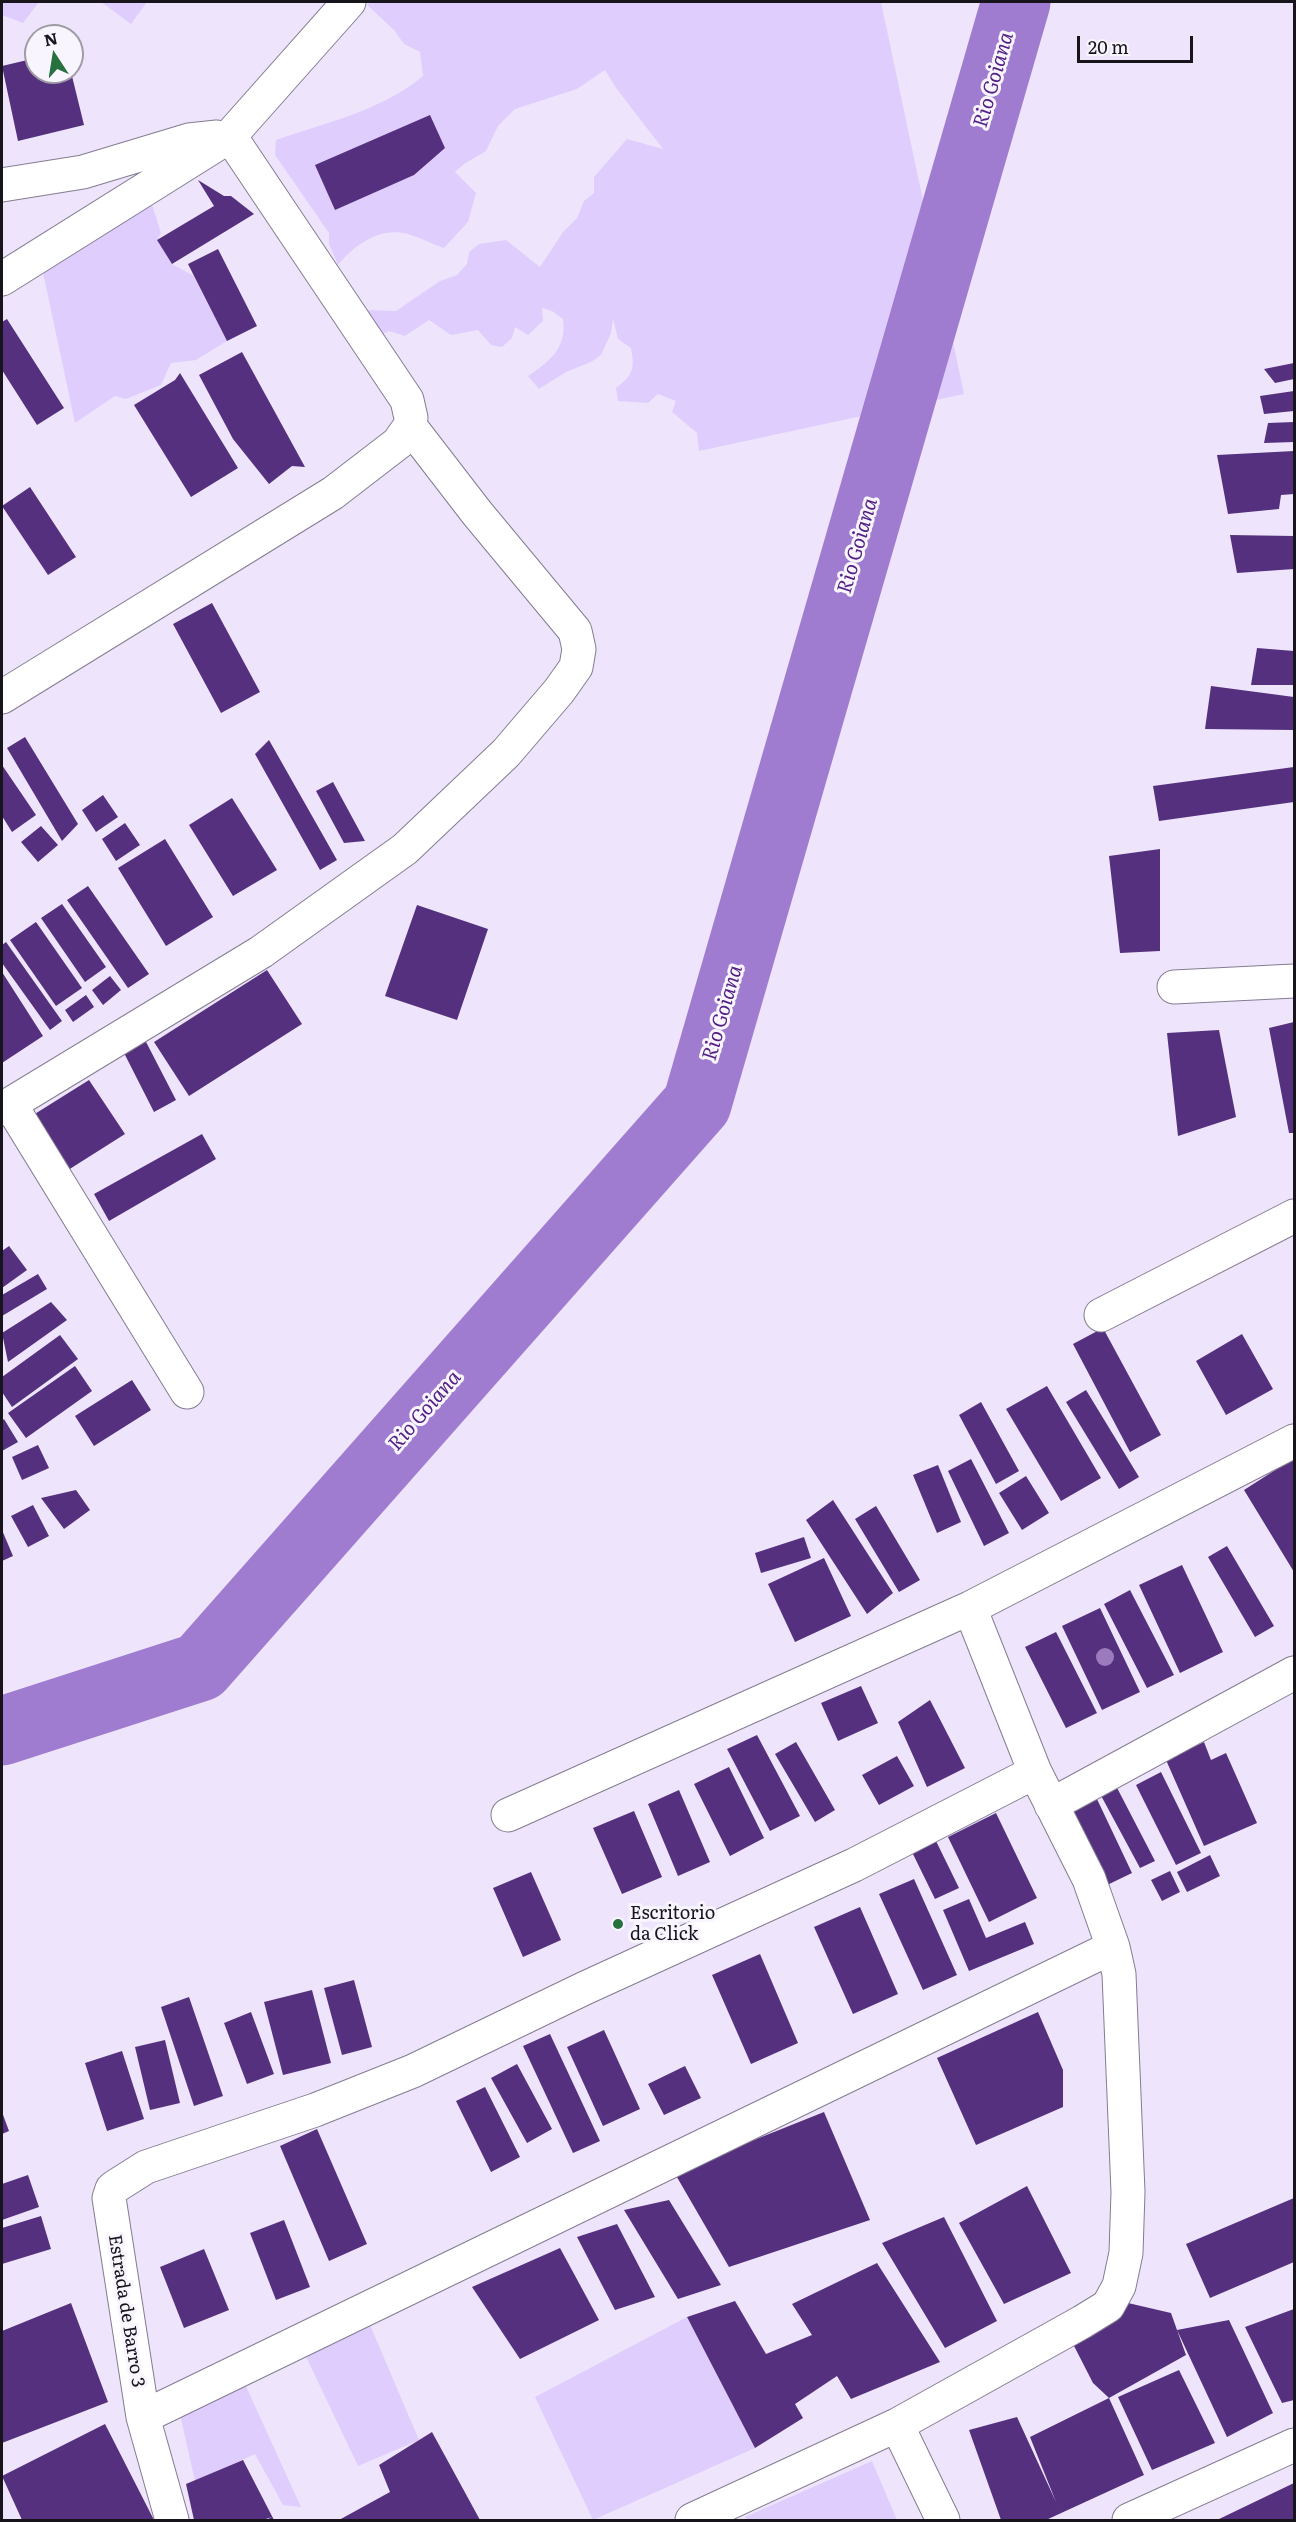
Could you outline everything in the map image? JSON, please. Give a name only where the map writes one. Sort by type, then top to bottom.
[{"type":"street","points":[[2,279],[231,136],[349,2]]},
{"type":"street","points":[[2,185],[83,172],[189,140],[231,136]]},
{"type":"street","points":[[2,697],[333,493],[398,443],[410,426],[411,418],[407,400],[231,136]]},
{"type":"street","points":[[187,1392],[6,1106],[261,952],[405,849],[445,814],[506,753],[559,691],[576,667],[579,649],[575,631],[477,513],[410,426]]},
{"type":"street","points":[[1174,987],[1294,981]]},
{"type":"street","points":[[1101,1315],[1294,1216]]},
{"type":"street","points":[[508,1815],[970,1608],[1294,1441]]},
{"type":"street","points":[[692,2520],[897,2425],[1108,2306],[1119,2286],[1126,2253],[1128,2192],[1119,1974],[1113,1947],[1089,1879],[1035,1772],[970,1608]]},
{"type":"street","points":[[1051,1805],[1294,1672]]},
{"type":"street","name":"Estrada de Barro 3","points":[[172,2520],[143,2417],[110,2205],[112,2189],[146,2167],[315,2110],[413,2071],[585,1988],[854,1865],[1035,1772]]},
{"type":"street","points":[[143,2417],[1113,1947]]},
{"type":"street","points":[[897,2425],[943,2520]]},
{"type":"street","points":[[1130,2520],[1294,2445]]},
{"type":"shaded area","points":[[2,2],[39,2],[23,23],[2,15]]},
{"type":"shaded area","points":[[101,2],[147,2],[131,24]]},
{"type":"shaded area","points":[[370,2],[881,2],[964,394],[699,451],[697,433],[672,412],[676,401],[658,394],[648,403],[618,401],[616,388],[629,375],[633,361],[631,348],[618,339],[613,319],[611,333],[601,355],[591,362],[566,372],[539,389],[528,376],[555,353],[564,329],[563,319],[552,311],[542,308],[543,321],[528,335],[515,327],[512,338],[502,347],[491,345],[478,330],[451,335],[429,320],[405,336],[389,331],[368,340],[362,320],[368,310],[396,311],[440,281],[457,275],[467,264],[469,252],[479,244],[506,240],[540,267],[563,232],[577,218],[584,201],[594,193],[594,177],[627,139],[663,149],[605,70],[577,89],[515,109],[498,126],[486,151],[455,172],[476,193],[468,222],[444,248],[408,234],[388,233],[360,244],[338,265],[329,244],[329,233],[275,155],[276,140],[372,107],[407,88],[423,76],[420,52],[404,44],[394,30],[367,5]]},
{"type":"shaded area","points":[[150,198],[161,233],[157,240],[172,264],[194,276],[227,341],[196,360],[171,363],[161,385],[126,399],[115,396],[75,423],[40,258]]},
{"type":"shaded area","points":[[364,2311],[419,2440],[358,2466],[299,2342]]},
{"type":"shaded area","points":[[687,2317],[755,2448],[593,2520],[535,2397]]},
{"type":"shaded area","points":[[239,2371],[301,2507],[283,2505],[255,2454],[195,2481],[177,2401]]},
{"type":"shaded area","points":[[872,2461],[897,2520],[747,2520],[745,2517]]},
{"type":"building","points":[[24,61],[24,84],[74,84],[84,125],[18,141],[2,66]]},
{"type":"building","points":[[430,115],[445,148],[414,175],[335,210],[315,165]]},
{"type":"building","points":[[198,180],[224,196],[231,196],[254,214],[172,264],[157,240],[214,206]]},
{"type":"building","points":[[218,249],[257,326],[227,341],[188,264]]},
{"type":"building","points":[[7,319],[64,408],[37,425],[2,370],[2,322]]},
{"type":"building","points":[[242,352],[305,467],[292,466],[269,484],[233,439],[199,375]]},
{"type":"building","points":[[1294,363],[1294,379],[1275,383],[1264,369]]},
{"type":"building","points":[[180,373],[238,468],[191,497],[134,405],[175,380]]},
{"type":"building","points":[[1294,391],[1294,411],[1264,414],[1260,396]]},
{"type":"building","points":[[1294,422],[1294,442],[1264,443],[1268,423]]},
{"type":"building","points":[[1294,451],[1294,494],[1281,495],[1279,509],[1228,514],[1217,455]]},
{"type":"building","points":[[30,487],[76,557],[48,575],[2,506]]},
{"type":"building","points":[[1230,535],[1294,536],[1294,569],[1237,573]]},
{"type":"building","points":[[212,603],[260,692],[221,713],[173,624]]},
{"type":"building","points":[[1257,648],[1294,651],[1294,685],[1251,685]]},
{"type":"building","points":[[1211,686],[1294,697],[1294,730],[1205,729]]},
{"type":"building","points":[[25,737],[78,824],[62,841],[7,748]]},
{"type":"building","points":[[269,740],[337,860],[320,870],[255,754]]},
{"type":"building","points":[[2,765],[36,815],[12,832],[2,816]]},
{"type":"building","points":[[1294,767],[1294,802],[1159,821],[1153,786]]},
{"type":"building","points":[[333,782],[365,841],[344,843],[316,791]]},
{"type":"building","points":[[103,795],[118,817],[96,832],[82,810]]},
{"type":"building","points":[[232,798],[277,870],[233,896],[189,825]]},
{"type":"building","points":[[125,823],[140,845],[116,861],[102,839]]},
{"type":"building","points":[[41,826],[58,845],[38,862],[21,842]]},
{"type":"building","points":[[165,839],[213,917],[166,946],[118,868]]},
{"type":"building","points":[[1160,849],[1160,951],[1120,953],[1109,856]]},
{"type":"building","points":[[88,886],[149,974],[128,988],[67,900]]},
{"type":"building","points":[[62,904],[106,967],[85,982],[41,918]]},
{"type":"building","points":[[417,905],[488,929],[457,1020],[385,996]]},
{"type":"building","points":[[36,922],[82,988],[56,1006],[10,940]]},
{"type":"building","points":[[6,942],[62,1021],[50,1030],[2,963],[2,945]]},
{"type":"building","points":[[267,970],[302,1024],[189,1096],[154,1042]]},
{"type":"building","points":[[2,972],[43,1036],[2,1063]]},
{"type":"building","points":[[110,976],[121,990],[103,1005],[92,990]]},
{"type":"building","points":[[86,995],[94,1007],[73,1022],[65,1010]]},
{"type":"building","points":[[1294,1022],[1294,1133],[1289,1133],[1269,1028]]},
{"type":"building","points":[[1219,1030],[1236,1117],[1178,1136],[1167,1033]]},
{"type":"building","points":[[144,1038],[176,1100],[154,1112],[122,1049]]},
{"type":"building","points":[[89,1080],[125,1134],[65,1172],[30,1117]]},
{"type":"building","points":[[202,1134],[216,1159],[109,1221],[94,1194]]},
{"type":"building","points":[[9,1246],[27,1270],[2,1288],[2,1251]]},
{"type":"building","points":[[38,1274],[47,1289],[2,1316],[2,1295]]},
{"type":"building","points":[[51,1302],[67,1320],[8,1362],[2,1333]]},
{"type":"building","points":[[1103,1328],[1161,1435],[1130,1452],[1073,1344]]},
{"type":"building","points":[[1242,1334],[1273,1389],[1226,1415],[1196,1361]]},
{"type":"building","points":[[60,1335],[78,1359],[12,1407],[2,1392],[2,1377]]},
{"type":"building","points":[[75,1366],[92,1391],[26,1438],[8,1413]]},
{"type":"building","points":[[132,1380],[151,1410],[94,1446],[75,1416]]},
{"type":"building","points":[[1047,1386],[1101,1478],[1061,1501],[1006,1409]]},
{"type":"building","points":[[1086,1390],[1139,1477],[1119,1489],[1066,1402]]},
{"type":"building","points":[[981,1402],[1019,1471],[996,1484],[959,1415]]},
{"type":"building","points":[[4,1419],[18,1442],[2,1451],[2,1421]]},
{"type":"building","points":[[38,1445],[49,1468],[22,1480],[12,1457]]},
{"type":"building","points":[[1294,1458],[1294,1572],[1244,1490]]},
{"type":"building","points":[[971,1459],[1009,1533],[984,1546],[948,1471]]},
{"type":"building","points":[[938,1465],[961,1522],[937,1533],[913,1475]]},
{"type":"building","points":[[1026,1476],[1049,1513],[1022,1530],[999,1493]]},
{"type":"building","points":[[76,1490],[90,1510],[64,1529],[41,1498]]},
{"type":"building","points":[[833,1500],[893,1593],[867,1614],[806,1520]]},
{"type":"building","points":[[33,1505],[49,1536],[28,1547],[11,1516]]},
{"type":"building","points":[[876,1506],[920,1580],[899,1592],[855,1519]]},
{"type":"building","points":[[2,1530],[13,1556],[2,1561]]},
{"type":"building","points":[[804,1537],[811,1558],[761,1573],[755,1553]]},
{"type":"building","points":[[1227,1546],[1274,1626],[1255,1637],[1208,1557]]},
{"type":"building","points":[[824,1558],[851,1616],[795,1642],[768,1584]]},
{"type":"building","points":[[1182,1565],[1223,1652],[1180,1673],[1139,1585]]},
{"type":"building","points":[[1130,1590],[1174,1675],[1147,1688],[1104,1604]]},
{"type":"building","points":[[1100,1608],[1140,1692],[1102,1710],[1062,1626]]},
{"type":"building","points":[[1056,1632],[1097,1713],[1066,1728],[1025,1647]]},
{"type":"building","points":[[861,1686],[878,1723],[838,1741],[821,1703]]},
{"type":"building","points":[[930,1700],[965,1768],[927,1787],[898,1722]]},
{"type":"building","points":[[757,1735],[800,1816],[770,1831],[727,1749]]},
{"type":"building","points":[[796,1742],[835,1810],[815,1822],[775,1754]]},
{"type":"building","points":[[1204,1742],[1211,1760],[1226,1753],[1257,1823],[1204,1846],[1166,1760]]},
{"type":"building","points":[[897,1756],[914,1786],[879,1805],[862,1775]]},
{"type":"building","points":[[729,1767],[764,1838],[730,1856],[694,1784]]},
{"type":"building","points":[[1161,1772],[1201,1853],[1176,1865],[1136,1785]]},
{"type":"building","points":[[1114,1782],[1155,1861],[1140,1868],[1098,1790]]},
{"type":"building","points":[[679,1790],[710,1862],[678,1876],[648,1804]]},
{"type":"building","points":[[1096,1797],[1132,1873],[1103,1887],[1066,1811]]},
{"type":"building","points":[[634,1811],[662,1877],[622,1894],[593,1828]]},
{"type":"building","points":[[996,1813],[1037,1898],[989,1922],[948,1837]]},
{"type":"building","points":[[936,1841],[959,1888],[935,1899],[912,1852]]},
{"type":"building","points":[[1210,1855],[1220,1876],[1187,1892],[1177,1872]]},
{"type":"building","points":[[1170,1871],[1180,1892],[1162,1901],[1151,1880]]},
{"type":"building","points":[[531,1872],[561,1940],[523,1957],[493,1888]]},
{"type":"building","points":[[914,1879],[957,1975],[923,1990],[879,1894]]},
{"type":"building","points":[[969,1899],[986,1938],[1025,1922],[1034,1944],[969,1971],[943,1910]]},
{"type":"building","points":[[860,1907],[898,1994],[853,2014],[814,1927]]},
{"type":"building","points":[[760,1954],[798,2043],[751,2064],[712,1975]]},
{"type":"building","points":[[354,1980],[372,2047],[342,2055],[324,1988]]},
{"type":"building","points":[[312,1990],[331,2063],[283,2075],[264,2002]]},
{"type":"building","points":[[189,1997],[223,2096],[194,2106],[161,2007]]},
{"type":"building","points":[[251,2012],[274,2074],[247,2084],[224,2023]]},
{"type":"building","points":[[1038,2012],[1063,2070],[1063,2107],[976,2145],[937,2058]]},
{"type":"building","points":[[604,2030],[640,2109],[603,2126],[567,2047]]},
{"type":"building","points":[[550,2034],[600,2141],[573,2153],[523,2046]]},
{"type":"building","points":[[165,2040],[180,2103],[150,2110],[135,2047]]},
{"type":"building","points":[[122,2051],[144,2119],[107,2131],[85,2063]]},
{"type":"building","points":[[517,2064],[552,2129],[527,2143],[491,2078]]},
{"type":"building","points":[[685,2066],[701,2098],[664,2115],[648,2084]]},
{"type":"building","points":[[485,2087],[520,2157],[491,2172],[456,2101]]},
{"type":"building","points":[[2,2112],[9,2131],[2,2134]]},
{"type":"building","points":[[824,2112],[870,2220],[729,2267],[674,2172]]},
{"type":"building","points":[[317,2129],[367,2244],[329,2261],[280,2146]]},
{"type":"building","points":[[28,2175],[39,2207],[2,2220],[2,2184]]},
{"type":"building","points":[[1027,2186],[1071,2273],[1004,2304],[959,2223]]},
{"type":"building","points":[[1294,2198],[1294,2262],[1210,2298],[1186,2244]]},
{"type":"building","points":[[669,2200],[721,2285],[678,2299],[624,2210]]},
{"type":"building","points":[[41,2216],[51,2249],[2,2264],[2,2228]]},
{"type":"building","points":[[944,2217],[997,2321],[945,2348],[882,2243]]},
{"type":"building","points":[[284,2220],[310,2287],[276,2300],[250,2233]]},
{"type":"building","points":[[617,2224],[655,2297],[615,2310],[577,2237]]},
{"type":"building","points":[[560,2248],[599,2320],[520,2359],[472,2287]]},
{"type":"building","points":[[204,2249],[229,2310],[184,2328],[160,2267]]},
{"type":"building","points":[[877,2263],[940,2362],[851,2399],[837,2376],[795,2404],[803,2418],[755,2448],[687,2317],[735,2301],[766,2354],[812,2335],[792,2304]]},
{"type":"building","points":[[71,2303],[108,2402],[2,2443],[2,2331]]},
{"type":"building","points":[[1128,2303],[1171,2313],[1186,2355],[1109,2398],[1093,2383],[1072,2342]]},
{"type":"building","points":[[1294,2309],[1294,2400],[1282,2403],[1245,2327]]},
{"type":"building","points":[[1229,2320],[1273,2413],[1227,2437],[1177,2330]]},
{"type":"building","points":[[1179,2370],[1215,2443],[1152,2470],[1118,2397]]},
{"type":"building","points":[[1109,2398],[1144,2475],[1046,2520],[1001,2520],[969,2430],[1017,2417],[1056,2502],[1030,2437]]},
{"type":"building","points":[[105,2424],[154,2520],[22,2520],[2,2476]]},
{"type":"building","points":[[432,2432],[480,2520],[339,2520],[390,2492],[379,2465]]},
{"type":"building","points":[[243,2460],[274,2520],[266,2520],[272,2517],[263,2520],[194,2520],[186,2484]]},
{"type":"building","points":[[1294,2483],[1294,2520],[1217,2520]]},
{"type":"waterway","name":"Rio Goiana","points":[[2,1731],[200,1667],[697,1104],[1016,2]]},
{"type":"place","name":"Escritorio da Click","points":[[618,1924]]}]
